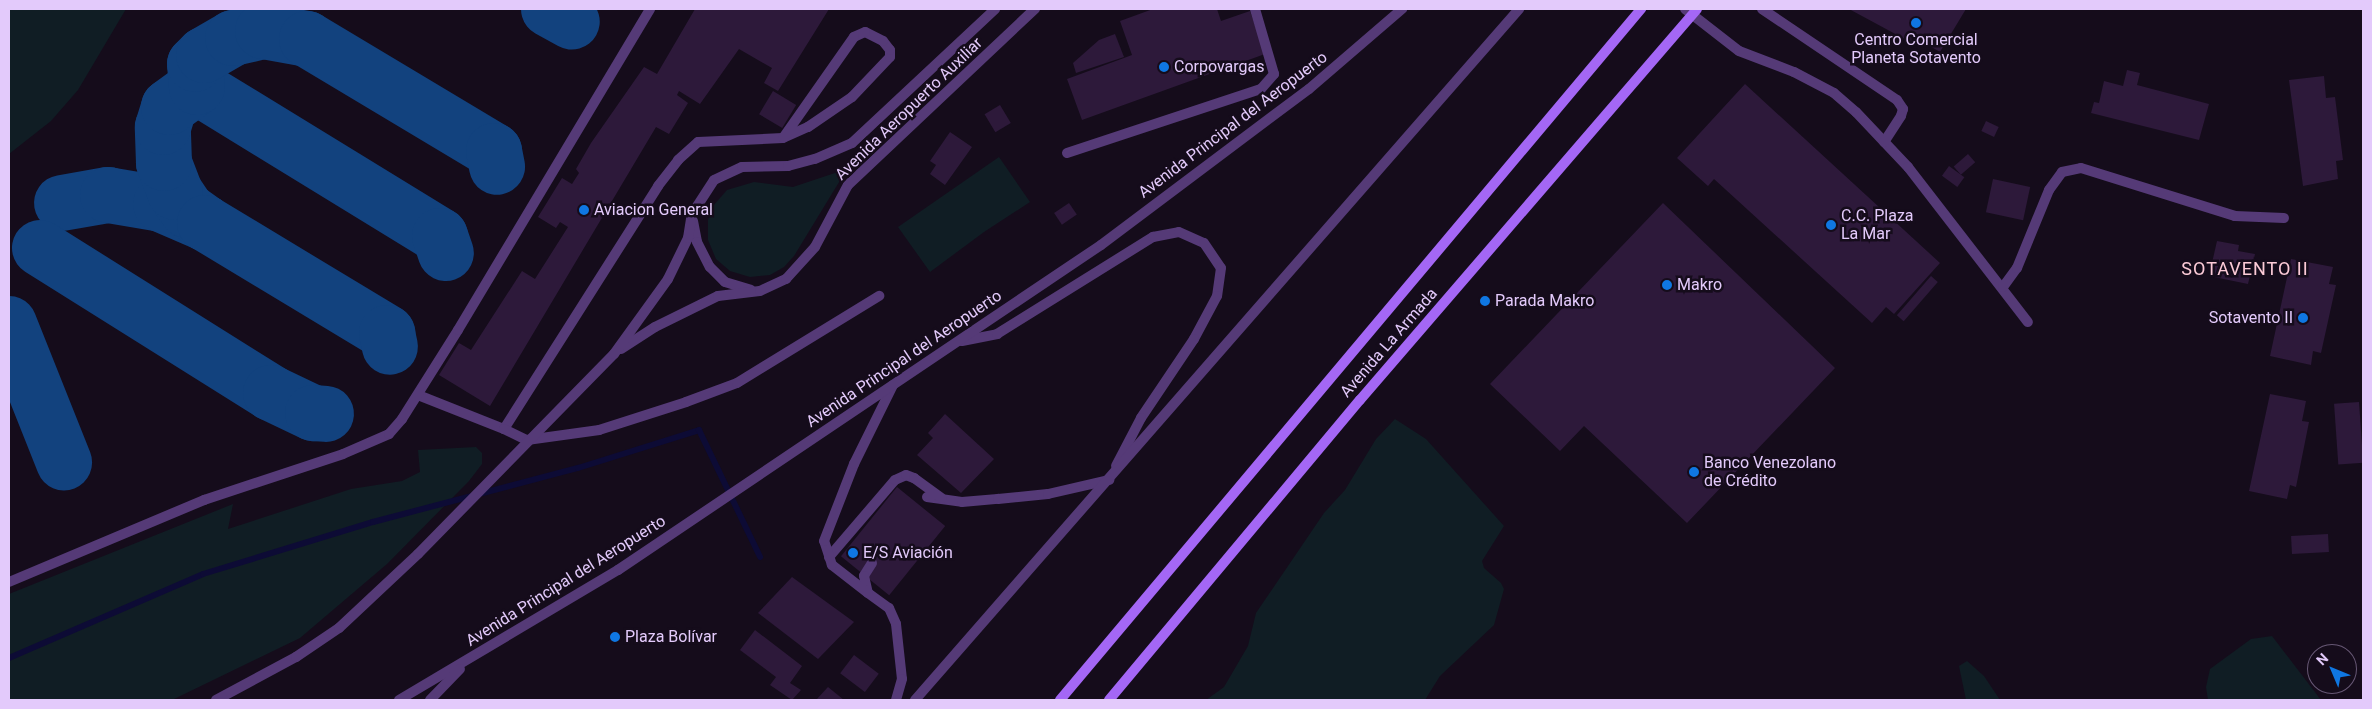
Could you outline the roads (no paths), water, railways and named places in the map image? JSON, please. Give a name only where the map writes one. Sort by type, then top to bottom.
[{"type":"main road","name":"Avenida La Armada","points":[[1060,700],[1641,9]]},
{"type":"main road","name":"Avenida La Armada","points":[[1109,700],[1360,400],[1692,11]]},
{"type":"lane","points":[[9,582],[204,500],[375,441],[396,428],[418,395],[650,9]]},
{"type":"lane","name":"Avenida Aeropuerto Auxiliar","points":[[216,700],[296,657],[339,628],[418,554],[527,440],[614,354],[668,279],[688,238],[692,214],[706,189],[725,173],[742,167],[788,166],[815,159],[852,143],[995,9]]},
{"type":"lane","name":"Avenida Aeropuerto Auxiliar","points":[[614,354],[655,327],[718,296],[760,291],[786,279],[802,264],[815,247],[848,185],[1035,9]]},
{"type":"lane","points":[[1067,154],[1261,89],[1274,74],[1255,9]]},
{"type":"lane","name":"Avenida Principal del Aeropuerto","points":[[399,700],[618,570],[1101,245],[1309,89],[1402,9]]},
{"type":"lane","points":[[915,700],[1519,9]]},
{"type":"lane","points":[[1762,9],[1897,100],[1903,110],[1884,142]]},
{"type":"lane","points":[[1692,11],[1739,51],[1794,72],[1834,93],[1908,167],[2003,287],[2028,322]]},
{"type":"lane","points":[[504,429],[658,186],[678,160],[698,142],[783,138],[808,127],[852,98],[890,57],[890,50],[883,41],[865,32],[854,37],[783,138]]},
{"type":"lane","points":[[2003,287],[2017,268],[2049,190],[2062,172],[2081,168],[2235,216],[2284,218]]},
{"type":"lane","points":[[692,214],[697,242],[714,271],[726,282],[760,291]]},
{"type":"lane","points":[[927,497],[945,501],[1048,494],[1109,480],[1141,418],[1194,339],[1217,296],[1221,268],[1204,243],[1179,232],[1153,237],[997,334],[958,341]]},
{"type":"lane","points":[[418,395],[527,440],[599,430],[737,383],[879,296]]},
{"type":"lane","points":[[894,384],[854,464],[824,541],[832,565],[890,608],[896,624],[902,679],[896,700]]},
{"type":"lane","points":[[829,557],[895,480],[906,475],[914,478],[945,501]]},
{"type":"lane","points":[[868,593],[864,576],[872,563]]},
{"type":"lane","points":[[430,700],[469,660]]},
{"type":"waterway","points":[[9,658],[203,574],[373,522],[578,468],[699,430],[760,557]]},
{"type":"place","name":"Centro Comercial Planeta Sotavento","points":[[1916,23]]},
{"type":"place","name":"Corpovargas","points":[[1164,67]]},
{"type":"place","name":"Aviacion General","points":[[584,210]]},
{"type":"place","name":"C.C. Plaza La Mar","points":[[1831,225]]},
{"type":"place","name":"Makro","points":[[1667,285]]},
{"type":"place","name":"Parada Makro","points":[[1485,301]]},
{"type":"place","name":"Sotavento II","points":[[2303,318]]},
{"type":"place","name":"Banco Venezolano de Crédito","points":[[1694,472]]},
{"type":"place","name":"E/S Aviación","points":[[853,553]]},
{"type":"place","name":"Plaza Bolívar","points":[[615,637]]},
{"type":"district","name":"SOTAVENTO II","points":[[2245,269]]}]
